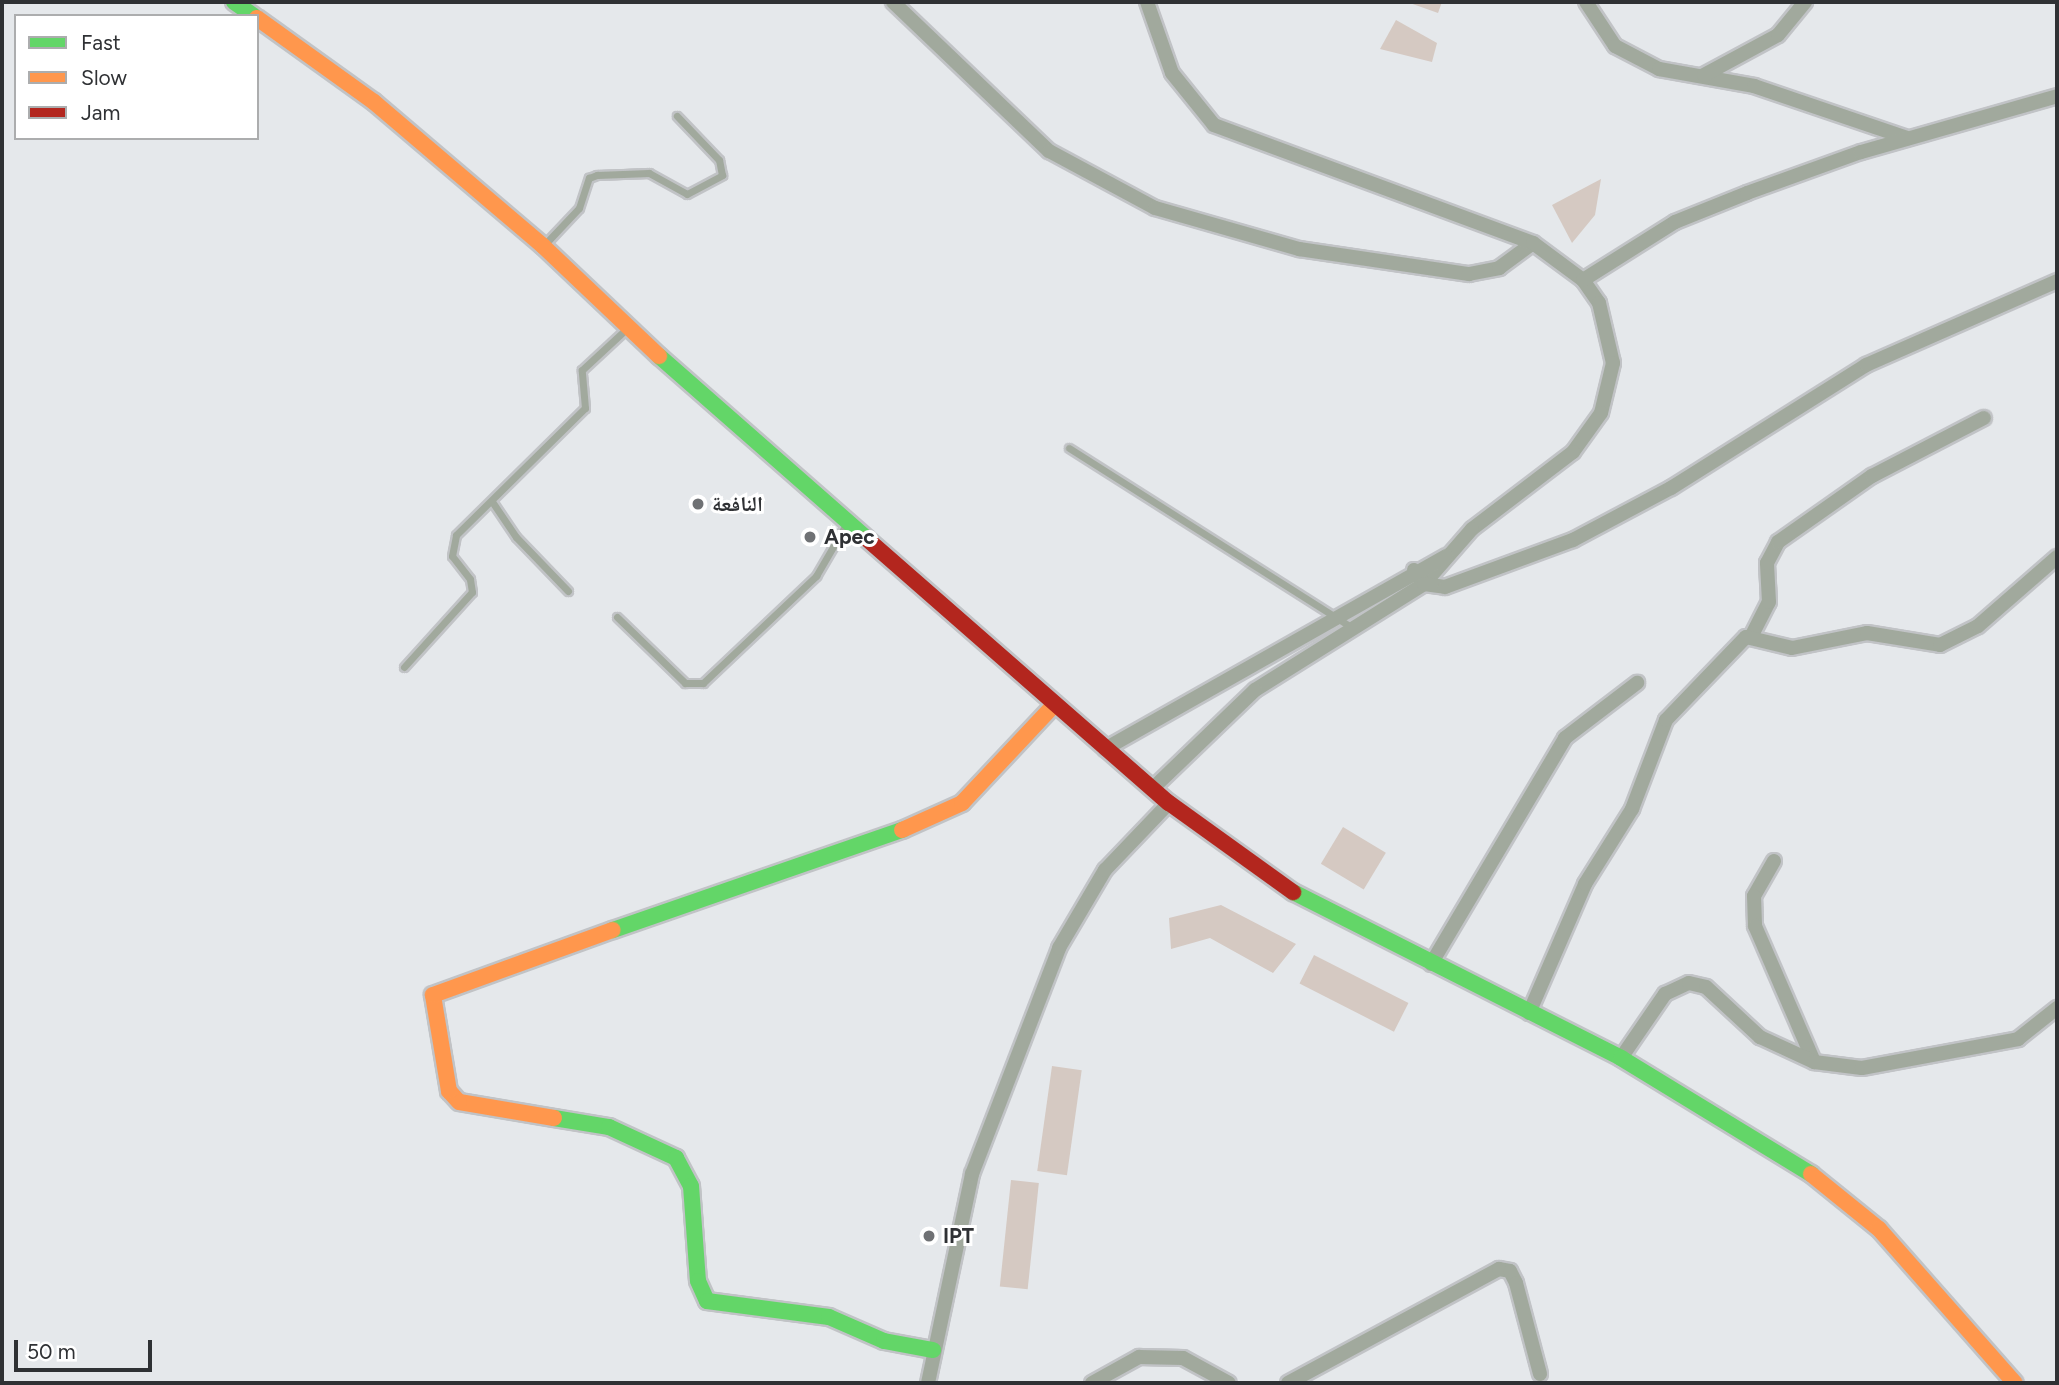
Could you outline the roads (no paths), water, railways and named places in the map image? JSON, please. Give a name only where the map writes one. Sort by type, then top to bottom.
[{"type":"main road","points":[[234,2],[252,14]]},
{"type":"main road","points":[[259,19],[374,102],[543,246],[628,328],[850,520],[1169,803],[1319,910],[1620,1058],[1737,1122],[1838,1195],[1914,1266],[2015,1383]]},
{"type":"main road","points":[[933,1350],[884,1341],[829,1317],[707,1301],[698,1281],[691,1186],[684,1167],[609,1127],[459,1102],[449,1091],[433,995],[938,818],[961,803],[1055,704]]},
{"type":"street","points":[[893,2],[1049,150],[1154,208],[1299,248],[1469,274],[1499,268],[1532,243]]},
{"type":"street","points":[[1147,2],[1172,73],[1214,125],[1532,243],[1583,280],[1599,303],[1613,363],[1601,413],[1573,452],[1482,520],[1424,584],[1255,690],[1152,789]]},
{"type":"street","points":[[1586,2],[1615,46],[1635,59],[1816,103],[1908,138]]},
{"type":"street","points":[[1704,75],[1778,35],[1805,2]]},
{"type":"street","points":[[1583,280],[1675,222],[1908,138],[2057,96]]},
{"type":"street","points":[[1424,584],[1458,584],[1573,540],[1671,488],[1866,365],[2057,281]]},
{"type":"street","points":[[1530,1013],[1585,884],[1632,809],[1666,720],[1700,677],[1752,635],[1769,602],[1767,563],[1778,542],[1872,476],[1984,418]]},
{"type":"street","points":[[1105,749],[1414,570],[1447,556]]},
{"type":"street","points":[[1752,635],[1792,649],[1867,633],[1940,645],[1978,626],[2057,557]]},
{"type":"street","points":[[1414,570],[1424,584]]},
{"type":"street","points":[[1290,641],[1303,659]]},
{"type":"street","points":[[1431,964],[1565,738],[1636,683]]},
{"type":"street","points":[[928,1383],[975,1163],[1059,948],[1105,870],[1169,803]]},
{"type":"street","points":[[1774,861],[1754,896],[1755,926],[1814,1062]]},
{"type":"street","points":[[1620,1058],[1665,994],[1689,983],[1706,987],[1760,1037],[1814,1062],[1862,1068],[2010,1041],[2057,1008]]},
{"type":"street","points":[[1288,1383],[1499,1269],[1510,1271],[1516,1283],[1540,1374]]},
{"type":"street","points":[[1092,1383],[1139,1357],[1183,1358],[1223,1381]]},
{"type":"lane","points":[[543,246],[579,208],[589,178],[649,173],[687,194],[722,175],[719,160],[677,116]]},
{"type":"lane","points":[[404,667],[472,592],[450,548],[585,408],[582,370],[628,328]]},
{"type":"lane","points":[[1069,448],[1337,614],[1353,628]]},
{"type":"lane","points":[[494,503],[516,537],[568,591]]},
{"type":"lane","points":[[617,617],[685,683],[703,683],[816,576],[850,520]]},
{"type":"place","name":"النافعة","points":[[698,504]]},
{"type":"place","name":"Apec","points":[[810,537]]},
{"type":"place","name":"IPT","points":[[929,1236]]}]
